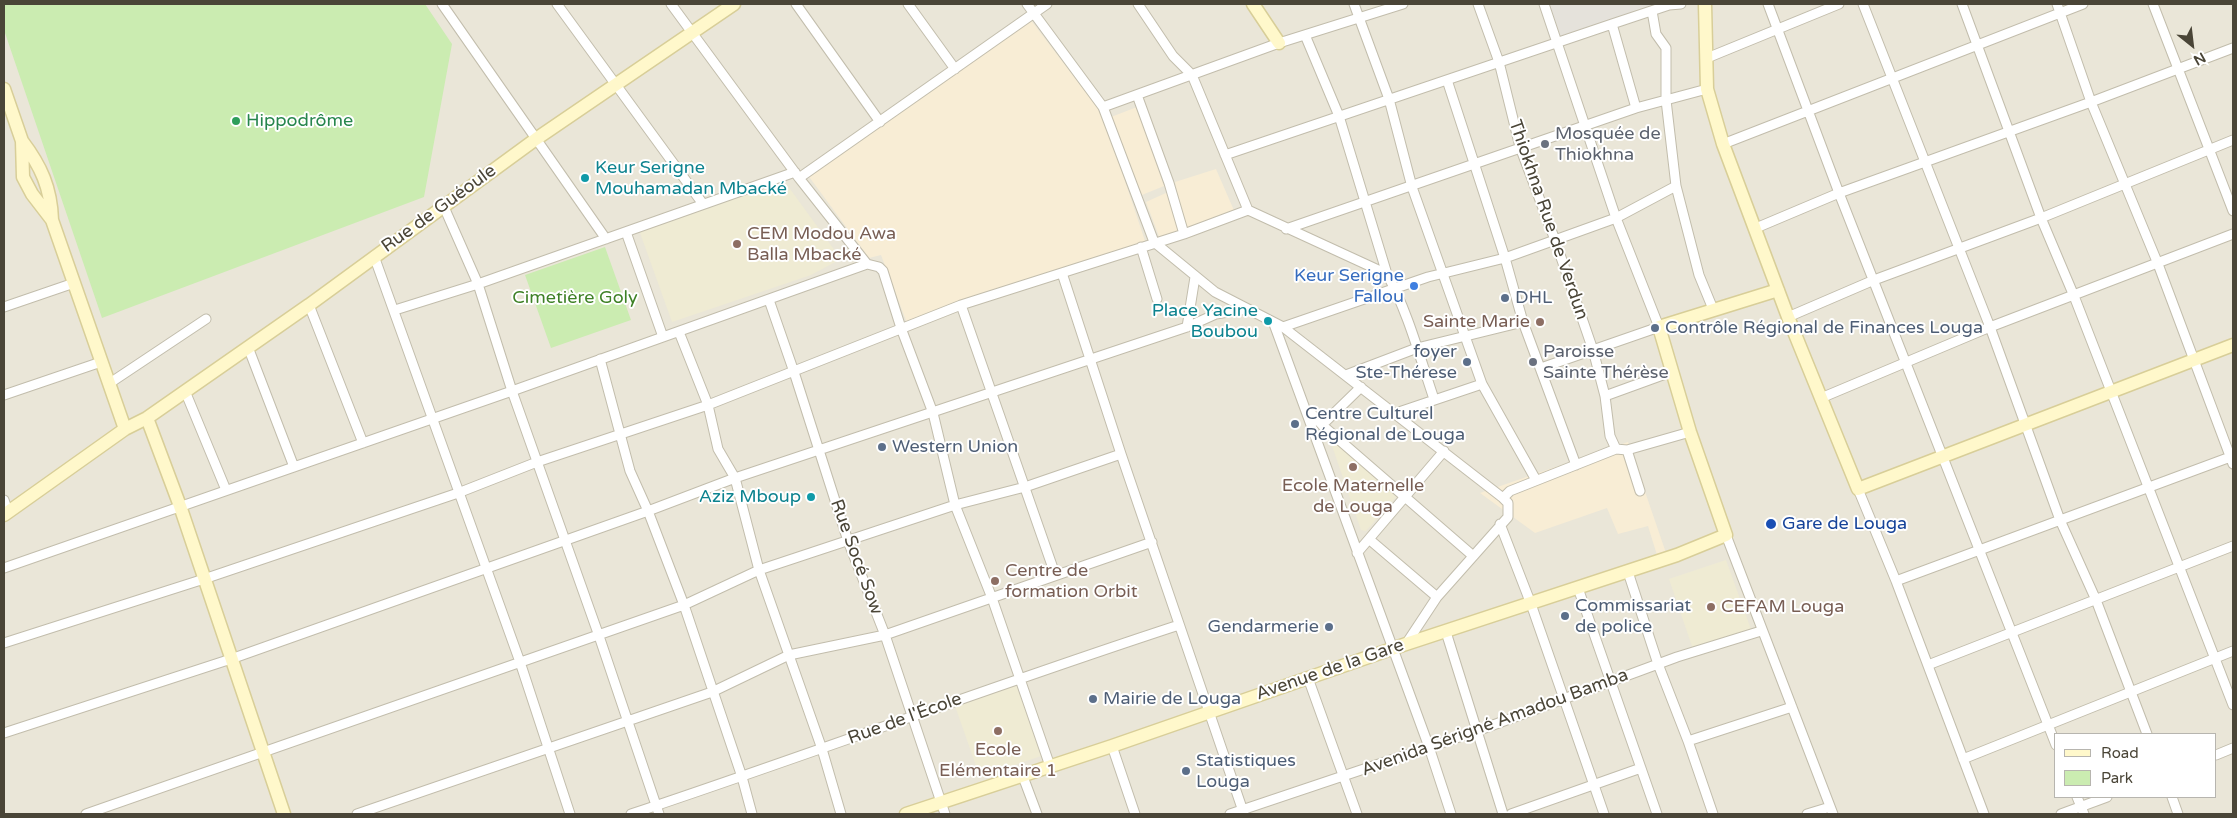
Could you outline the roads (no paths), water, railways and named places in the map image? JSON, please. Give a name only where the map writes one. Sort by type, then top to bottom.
[{"type":"street","points":[[442,4],[606,238]]},
{"type":"street","points":[[557,4],[702,204]]},
{"type":"street","points":[[671,4],[797,175],[867,264]]},
{"type":"street","name":"Rue de Guéoule","points":[[5,509],[126,429],[147,418],[309,305],[536,139],[734,4]]},
{"type":"street","points":[[796,4],[880,122]]},
{"type":"street","points":[[908,4],[955,69]]},
{"type":"street","points":[[1027,4],[1102,107],[1154,242],[1214,292],[1278,326],[1346,375],[1508,503],[1508,517],[1472,555],[1437,597],[1406,644]]},
{"type":"street","points":[[395,310],[478,284],[702,204],[797,175],[880,122],[1047,4]]},
{"type":"street","points":[[1138,4],[1173,56],[1192,75],[1248,210],[1386,274]]},
{"type":"street","points":[[1253,4],[1278,43]]},
{"type":"street","points":[[1354,4],[1389,98],[1412,187],[1482,384],[1536,480]]},
{"type":"street","points":[[1102,107],[1278,43],[1403,4]]},
{"type":"street","name":"Thiokhna Rue de Verdun","points":[[1478,4],[1499,62],[1520,147],[1593,350],[1605,396],[1610,436],[1616,449]]},
{"type":"street","points":[[1544,4],[1616,218],[1660,327],[1690,432],[1726,535],[1761,631],[1832,811],[1807,814]]},
{"type":"street","points":[[1225,155],[1557,42],[1652,11],[1681,4]]},
{"type":"street","points":[[1705,4],[1707,89],[1723,144],[1788,317],[1896,581],[1984,814]]},
{"type":"street","points":[[1768,4],[1839,193],[1943,456],[2010,633],[2054,740]]},
{"type":"street","points":[[1706,58],[1839,4]]},
{"type":"street","points":[[1863,4],[1990,327],[2060,520],[2096,600],[2130,692],[2148,733]]},
{"type":"street","points":[[1962,4],[2041,218],[2074,296],[2233,705]]},
{"type":"street","points":[[1723,144],[1978,44],[2059,8],[2083,4]]},
{"type":"street","points":[[2153,4],[2211,149],[2233,211]]},
{"type":"street","points":[[1896,581],[1979,552],[2147,487],[2232,459],[2158,264],[2091,102],[2059,8]]},
{"type":"street","points":[[1652,11],[1656,34],[1666,48],[1666,100],[1676,186],[1699,275],[1713,309]]},
{"type":"street","points":[[1612,24],[1636,108]]},
{"type":"street","points":[[1305,35],[1339,116],[1386,274],[1394,288],[1417,348],[1434,400]]},
{"type":"street","points":[[1756,228],[1839,193],[2091,102],[2233,48]]},
{"type":"street","points":[[1446,80],[1523,322],[1576,465]]},
{"type":"street","points":[[1286,229],[1636,108],[1707,89]]},
{"type":"street","points":[[4,90],[22,141],[46,180],[52,202],[52,220]]},
{"type":"street","points":[[1137,94],[1169,183],[1184,234]]},
{"type":"street","points":[[1788,317],[1874,280],[2041,218],[2233,140]]},
{"type":"street","points":[[22,141],[23,177],[32,194],[52,220],[126,429]]},
{"type":"street","points":[[1278,326],[1443,273],[1504,258],[1616,218],[1676,186]]},
{"type":"street","points":[[444,207],[478,284],[512,391],[566,540],[658,810]]},
{"type":"street","points":[[4,643],[204,579],[458,492],[537,462],[708,405],[961,305],[1184,234],[1248,210]]},
{"type":"street","points":[[626,232],[663,337]]},
{"type":"street","points":[[1821,398],[1990,327],[2233,234]]},
{"type":"street","points":[[1141,247],[1157,298]]},
{"type":"street","points":[[374,256],[434,418],[458,492],[520,662],[547,749],[570,814]]},
{"type":"street","points":[[4,568],[512,391],[867,264],[879,267],[882,271],[933,413],[955,505],[992,598],[1050,766]]},
{"type":"street","points":[[1062,273],[1121,454],[1243,812]]},
{"type":"street","points":[[1188,327],[1195,277]]},
{"type":"street","points":[[4,307],[74,283]]},
{"type":"street","points":[[1541,368],[1713,309],[1778,290]]},
{"type":"street","name":"Rue Socé Sow","points":[[768,300],[794,372],[848,541],[885,635],[943,809]]},
{"type":"street","points":[[309,305],[364,443]]},
{"type":"street","points":[[961,305],[1055,574]]},
{"type":"street","points":[[4,733],[231,659],[648,511],[735,478],[1188,327],[1216,314],[1247,309]]},
{"type":"street","points":[[110,383],[206,319]]},
{"type":"street","points":[[1346,375],[1417,348],[1523,322]]},
{"type":"street","points":[[1278,326],[1392,649],[1429,747],[1451,814]]},
{"type":"street","points":[[679,332],[708,405],[718,449],[735,478],[758,570],[822,750],[841,814]]},
{"type":"street","points":[[1858,489],[2233,345]]},
{"type":"street","points":[[248,348],[294,467]]},
{"type":"street","points":[[600,359],[630,470],[684,605],[742,777],[752,814]]},
{"type":"street","points":[[4,395],[101,362]]},
{"type":"street","points":[[1605,396],[1672,372]]},
{"type":"street","points":[[1393,414],[1482,384]]},
{"type":"street","points":[[1322,426],[1361,387]]},
{"type":"street","points":[[185,391],[226,490]]},
{"type":"street","points":[[1306,408],[1322,426],[1407,496],[1472,555]]},
{"type":"street","points":[[147,418],[180,506],[284,814]]},
{"type":"street","points":[[1503,498],[1517,487],[1616,449],[1627,450],[1690,432]]},
{"type":"street","points":[[1627,450],[1640,491]]},
{"type":"street","points":[[1358,553],[1444,451]]},
{"type":"street","points":[[86,814],[599,636],[684,605],[758,570],[955,505],[1025,487],[1121,454]]},
{"type":"street","points":[[1500,524],[1531,604],[1604,814]]},
{"type":"street","name":"Avenue de la Gare","points":[[906,814],[943,809],[1022,774],[1112,746],[1406,644],[1628,572],[1726,535]]},
{"type":"street","points":[[1370,540],[1437,597]]},
{"type":"street","points":[[357,814],[712,692],[789,655],[885,635],[1055,574],[1152,542]]},
{"type":"street","points":[[1928,665],[2233,546]]},
{"type":"street","points":[[1628,572],[1658,664],[1688,741],[1713,814]]},
{"type":"street","points":[[1578,588],[1657,814]]},
{"type":"street","name":"Rue de l'École","points":[[631,814],[658,810],[742,777],[822,750],[1020,677],[1179,624]]},
{"type":"street","name":"Avenida Sérigné Amadou Bamba","points":[[1230,814],[1243,812],[1477,731],[1658,664],[1761,631]]},
{"type":"street","points":[[1446,632],[1503,814]]},
{"type":"street","points":[[1963,759],[2233,651]]},
{"type":"street","points":[[1308,678],[1356,814]]},
{"type":"street","points":[[1688,741],[1792,706]]},
{"type":"street","points":[[1112,746],[1135,814]]},
{"type":"street","points":[[2217,755],[2233,748]]},
{"type":"street","points":[[1512,814],[1595,786],[1641,768]]},
{"type":"street","points":[[1022,774],[1037,814]]},
{"type":"street","points":[[2078,798],[2083,810]]},
{"type":"street","points":[[2061,814],[2083,810],[2105,798]]},
{"type":"street","points":[[2172,798],[2178,814]]},
{"type":"place","name":"Hippodrôme","points":[[236,121]]},
{"type":"place","name":"Mosquée de Thiokhna","points":[[1545,144]]},
{"type":"place","name":"Keur Serigne Mouhamadan Mbacké","points":[[585,178]]},
{"type":"place","name":"CEM Modou Awa Balla Mbacké","points":[[737,244]]},
{"type":"place","name":"Keur Serigne Fallou","points":[[1414,286]]},
{"type":"place","name":"DHL","points":[[1505,298]]},
{"type":"place","name":"Place Yacine Boubou","points":[[1268,321]]},
{"type":"place","name":"Sainte Marie","points":[[1540,322]]},
{"type":"place","name":"Contrôle Régional de Finances Louga","points":[[1655,328]]},
{"type":"place","name":"foyer Ste-Thérese","points":[[1467,362]]},
{"type":"place","name":"Paroisse Sainte Thérèse","points":[[1533,362]]},
{"type":"place","name":"Centre Culturel Régional de Louga","points":[[1295,424]]},
{"type":"place","name":"Western Union","points":[[882,447]]},
{"type":"place","name":"Ecole Maternelle de Louga","points":[[1353,467]]},
{"type":"place","name":"Aziz Mboup","points":[[811,497]]},
{"type":"place","name":"Gare de Louga","points":[[1771,524]]},
{"type":"place","name":"Centre de formation Orbit","points":[[995,581]]},
{"type":"place","name":"CEFAM Louga","points":[[1711,607]]},
{"type":"place","name":"Commissariat de police","points":[[1565,616]]},
{"type":"place","name":"Gendarmerie","points":[[1329,627]]},
{"type":"place","name":"Mairie de Louga","points":[[1093,699]]},
{"type":"place","name":"Ecole Elémentaire 1","points":[[998,731]]},
{"type":"place","name":"Statistiques Louga","points":[[1186,771]]},
{"type":"park label","name":"Cimetière Goly","points":[[575,298]]}]
